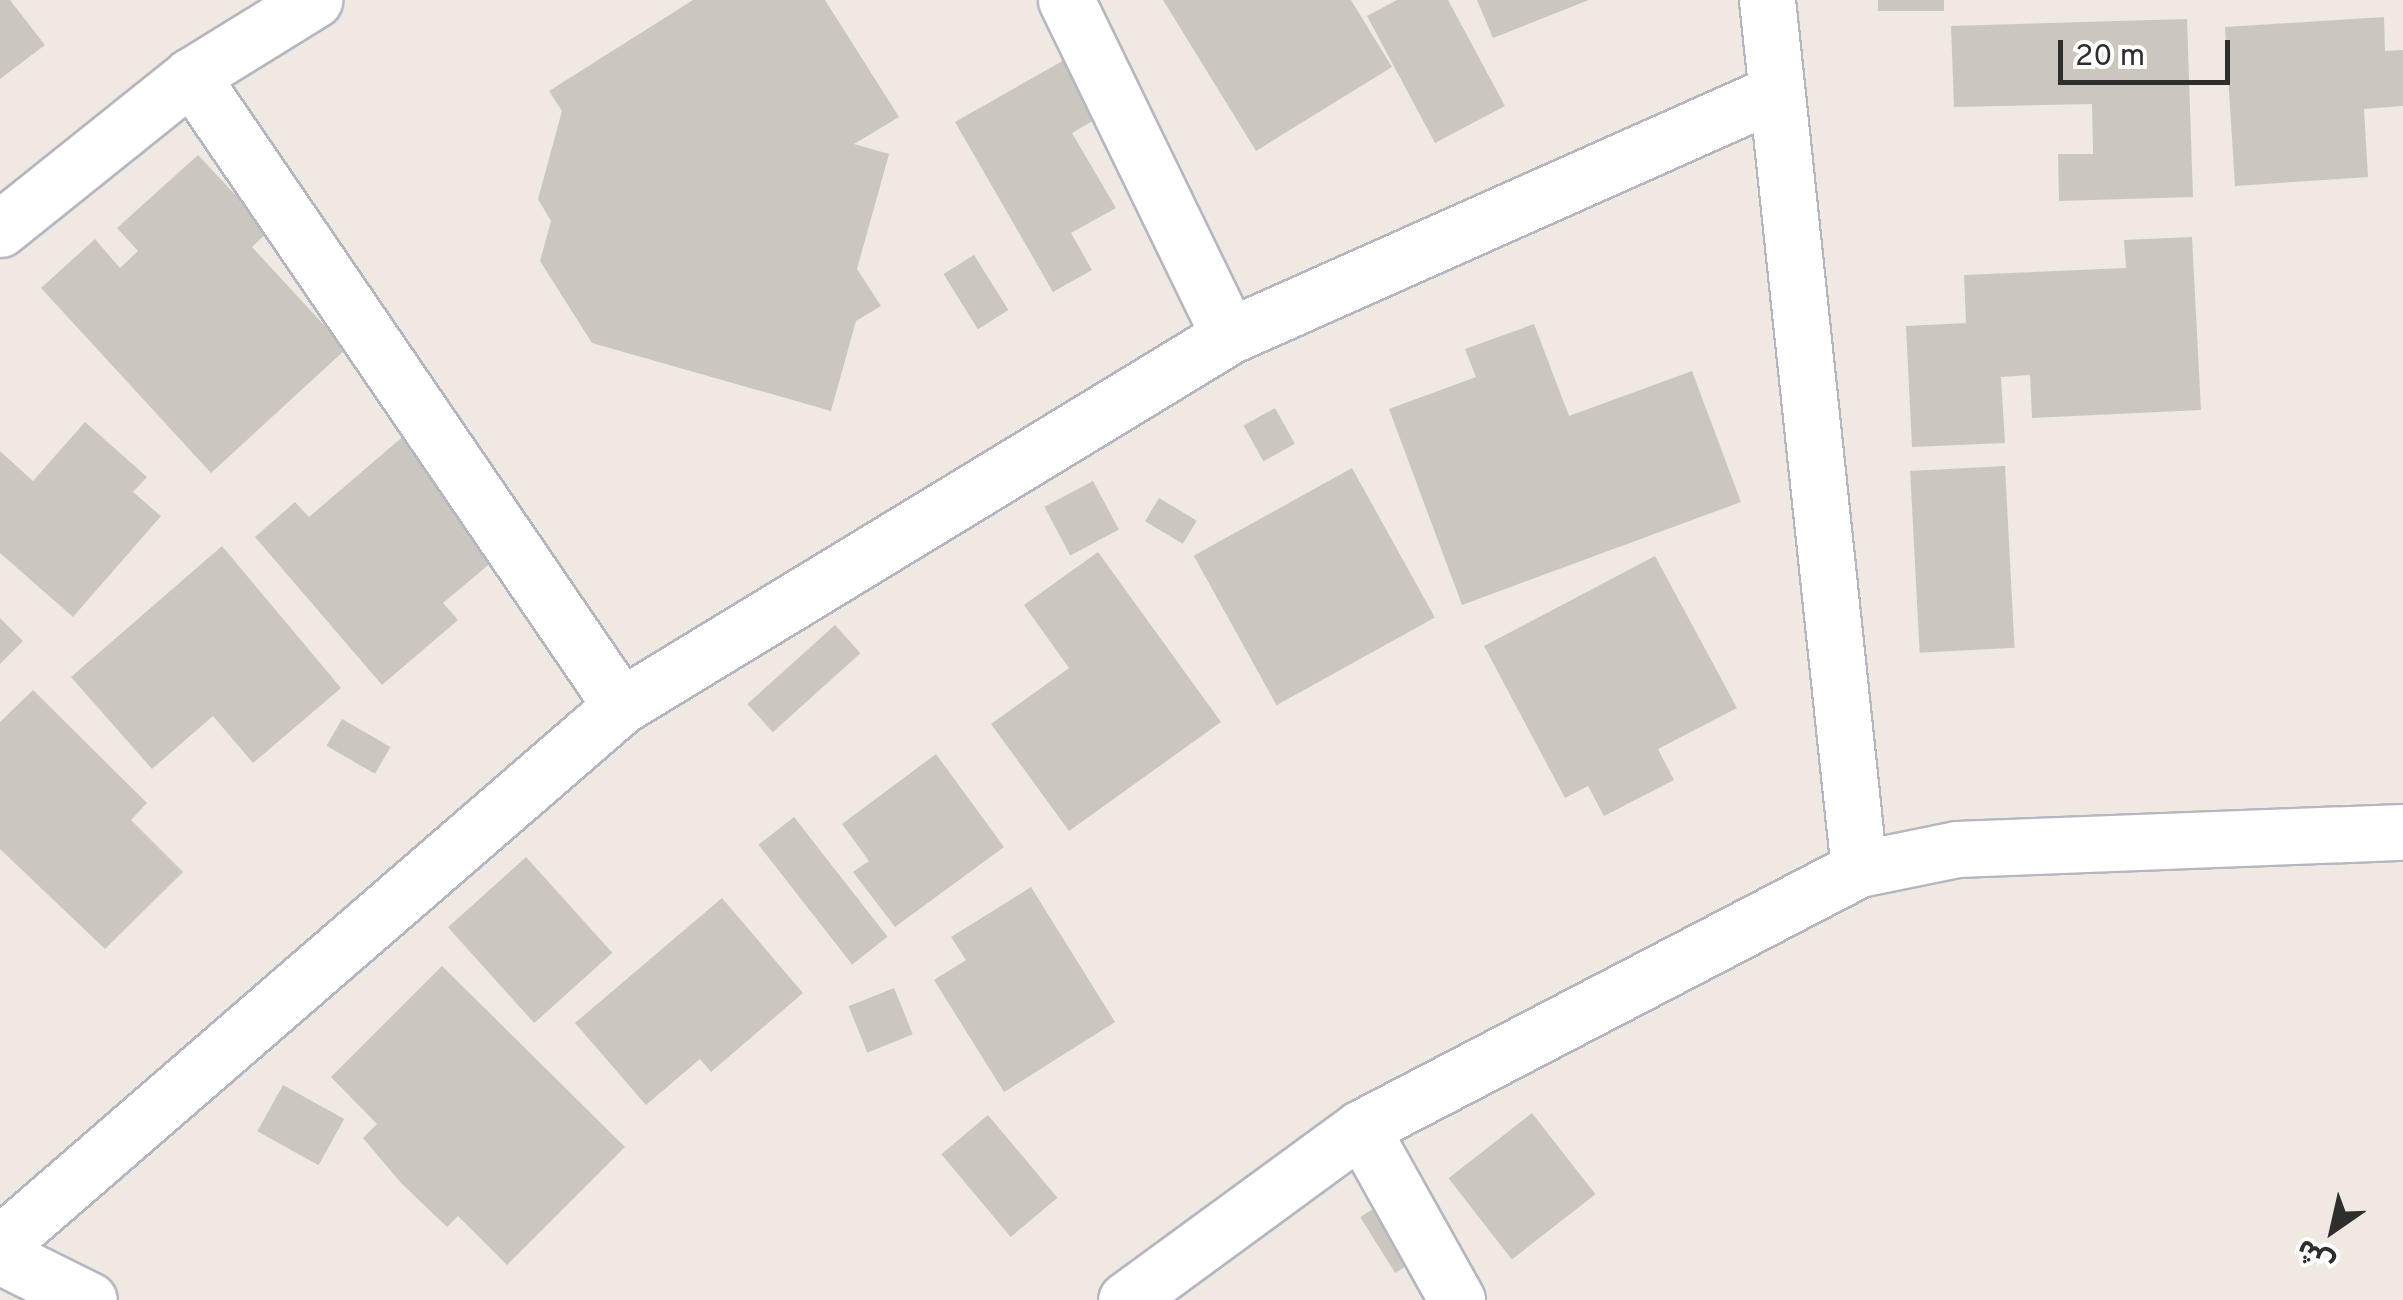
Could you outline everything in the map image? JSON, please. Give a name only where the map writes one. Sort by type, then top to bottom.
[{"type":"street","points":[[0,229],[191,76],[314,0]]},
{"type":"street","points":[[1066,0],[1229,336]]},
{"type":"street","points":[[1767,0],[1772,94],[1859,869]]},
{"type":"street","points":[[191,76],[621,706]]},
{"type":"street","points":[[0,1244],[621,706],[1229,336],[1772,94]]},
{"type":"street","points":[[1126,1300],[1362,1128],[1859,869],[1957,849],[2403,832]]},
{"type":"street","points":[[1362,1128],[1458,1300]]},
{"type":"street","points":[[0,1256],[89,1300]]},
{"type":"building","points":[[0,0],[10,0],[45,45],[0,79]]},
{"type":"building","points":[[693,0],[825,0],[899,117],[854,144],[889,154],[857,269],[881,306],[856,321],[831,411],[592,343],[540,261],[551,221],[538,199],[562,111],[549,91]]},
{"type":"building","points":[[1163,0],[1351,0],[1392,67],[1256,151]]},
{"type":"building","points":[[1397,0],[1448,0],[1505,106],[1435,143],[1367,16]]},
{"type":"building","points":[[1477,0],[1589,0],[1493,38]]},
{"type":"building","points":[[1878,0],[1944,0],[1944,11],[1878,11]]},
{"type":"building","points":[[2384,17],[2385,51],[2403,50],[2403,106],[2364,109],[2368,177],[2235,186],[2225,27]]},
{"type":"building","points":[[2187,19],[2193,197],[2059,201],[2058,154],[2093,154],[2092,104],[1954,107],[1951,26]]},
{"type":"building","points":[[1073,55],[1106,113],[1072,133],[1116,208],[1071,233],[1092,270],[1053,292],[955,122]]},
{"type":"building","points":[[198,155],[269,231],[252,247],[346,349],[211,473],[41,288],[95,239],[120,268],[138,251],[117,228]]},
{"type":"building","points":[[2192,237],[2201,410],[2032,418],[2030,375],[2001,377],[2005,443],[1912,447],[1906,326],[1966,323],[1964,275],[2126,268],[2124,240]]},
{"type":"building","points":[[974,255],[1008,310],[978,329],[943,274]]},
{"type":"building","points":[[1534,324],[1569,416],[1692,371],[1741,502],[1462,605],[1389,409],[1476,377],[1465,349]]},
{"type":"building","points":[[1275,408],[1295,444],[1263,461],[1244,425]]},
{"type":"building","points":[[85,422],[147,477],[133,492],[161,516],[73,617],[0,553],[0,451],[33,481]]},
{"type":"building","points":[[406,434],[505,551],[443,603],[458,620],[382,685],[255,537],[295,502],[309,517]]},
{"type":"building","points":[[2005,466],[2015,648],[1920,653],[1910,471]]},
{"type":"building","points":[[1352,468],[1435,618],[1277,705],[1194,556]]},
{"type":"building","points":[[1093,481],[1119,530],[1070,555],[1044,507]]},
{"type":"building","points":[[1159,498],[1197,521],[1183,544],[1145,521]]},
{"type":"building","points":[[222,546],[341,688],[253,763],[213,716],[152,769],[71,677]]},
{"type":"building","points":[[1098,552],[1221,722],[1069,831],[991,724],[1069,668],[1024,605]]},
{"type":"building","points":[[1655,556],[1737,708],[1658,749],[1674,780],[1604,816],[1588,786],[1565,798],[1484,646]]},
{"type":"building","points":[[0,618],[23,641],[0,664]]},
{"type":"building","points":[[835,625],[860,653],[773,732],[747,704]]},
{"type":"building","points":[[33,690],[147,803],[131,820],[183,872],[105,949],[0,849],[0,722]]},
{"type":"building","points":[[342,719],[390,747],[375,774],[326,746]]},
{"type":"building","points":[[936,754],[1004,847],[895,927],[853,872],[869,861],[842,824]]},
{"type":"building","points":[[794,817],[888,937],[852,964],[759,845]]},
{"type":"building","points":[[526,857],[612,953],[534,1023],[448,927]]},
{"type":"building","points":[[1031,887],[1115,1022],[1004,1092],[934,980],[966,960],[951,937]]},
{"type":"building","points":[[722,898],[803,993],[711,1072],[700,1059],[646,1105],[575,1023]]},
{"type":"building","points":[[442,966],[625,1147],[507,1265],[458,1216],[447,1227],[401,1183],[363,1138],[377,1124],[331,1077]]},
{"type":"building","points":[[894,988],[913,1034],[867,1053],[849,1006]]},
{"type":"building","points":[[283,1085],[344,1119],[319,1165],[257,1131]]},
{"type":"building","points":[[1532,1113],[1595,1194],[1512,1259],[1448,1178]]},
{"type":"building","points":[[988,1115],[1057,1198],[1011,1237],[941,1154]]},
{"type":"building","points":[[1389,1199],[1424,1255],[1395,1273],[1360,1217]]}]
